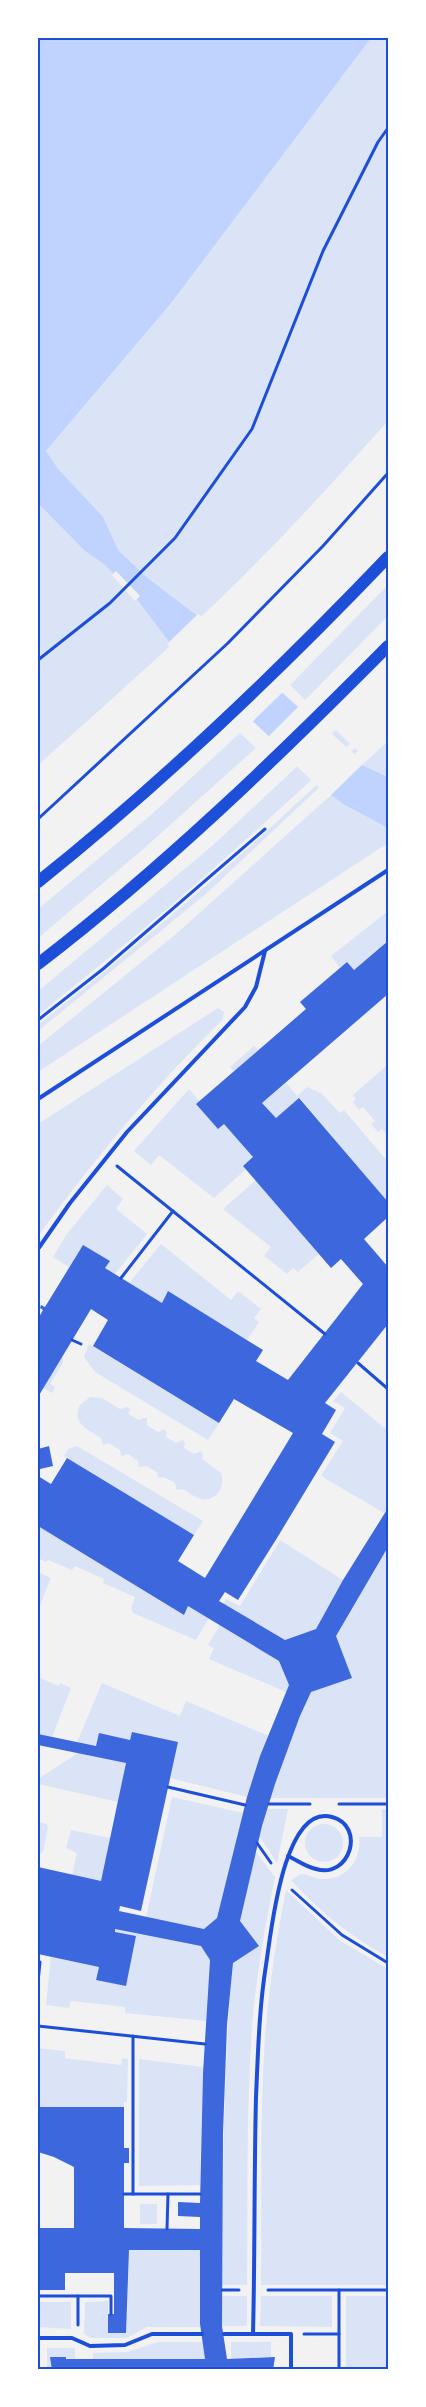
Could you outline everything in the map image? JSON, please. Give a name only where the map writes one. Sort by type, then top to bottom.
[{"type":"main road","points":[[38,882],[138,798],[226,719],[388,557]]},
{"type":"main road","points":[[38,964],[155,867],[270,762],[388,646]]},
{"type":"lane","points":[[38,1099],[388,870]]},
{"type":"lane","points":[[38,1249],[106,1157],[159,1095],[245,1007],[256,987],[265,951]]},
{"type":"lane","points":[[253,2334],[255,2134],[259,2027],[274,1916],[288,1856],[300,1829],[308,1820],[320,1816],[332,1817],[343,1823],[350,1833],[352,1845],[348,1857],[340,1866],[316,1870],[288,1856]]},
{"type":"lane","points":[[38,2338],[72,2338],[90,2346],[125,2345],[152,2334],[202,2334]]},
{"type":"lane","points":[[224,2334],[291,2334],[291,2370]]},
{"type":"path","points":[[38,660],[110,603],[175,538],[252,429],[323,251],[378,142],[388,128]]},
{"type":"path","points":[[38,819],[171,698],[228,643],[323,546],[388,473]]},
{"type":"path","points":[[38,1020],[103,969],[265,829]]},
{"type":"path","points":[[106,1157],[325,1334]]},
{"type":"path","points":[[121,1278],[173,1211]]},
{"type":"path","points":[[72,1340],[81,1344]]},
{"type":"path","points":[[358,1363],[388,1390]]},
{"type":"path","points":[[168,1787],[245,1805]]},
{"type":"path","points":[[288,1885],[342,1935],[388,1963]]},
{"type":"path","points":[[38,1962],[40,1962],[38,1982]]},
{"type":"path","points":[[38,2026],[204,2044]]},
{"type":"path","points":[[133,2036],[133,2194]]},
{"type":"path","points":[[124,2194],[200,2194]]},
{"type":"path","points":[[167,2229],[168,2194]]},
{"type":"path","points":[[222,2290],[388,2290]]},
{"type":"path","points":[[339,2290],[339,2370]]},
{"type":"path","points":[[38,2296],[111,2296],[111,2314]]},
{"type":"path","points":[[78,2296],[78,2341]]},
{"type":"path","points":[[291,2334],[339,2334]]},
{"type":"shaded area","points":[[371,38],[388,38],[388,421],[308,509],[246,573],[156,659],[38,765],[38,458],[46,451],[172,302]]},
{"type":"shaded area","points":[[388,585],[388,616],[305,700],[290,685]]},
{"type":"shaded area","points":[[336,730],[350,744],[197,883],[38,1015],[38,991],[212,846]]},
{"type":"shaded area","points":[[240,733],[256,748],[141,851],[38,938],[38,909],[152,814]]},
{"type":"shaded area","points":[[388,741],[388,777],[362,765]]},
{"type":"shaded area","points":[[355,748],[358,751],[206,894],[38,1031],[38,1025],[200,891]]},
{"type":"shaded area","points":[[331,795],[343,804],[388,828],[388,843],[38,1072],[38,1046],[176,934]]},
{"type":"shaded area","points":[[388,911],[388,941],[354,970],[347,962],[340,968],[331,956]]},
{"type":"shaded area","points":[[218,1008],[224,1012],[223,1019],[149,1097],[81,1179],[38,1236],[38,1124]]},
{"type":"shaded area","points":[[254,1046],[258,1050],[234,1071],[230,1067]]},
{"type":"shaded area","points":[[386,1066],[388,1069],[388,1136],[382,1129],[378,1132],[371,1124],[375,1121],[363,1107],[359,1110],[353,1102],[356,1099],[353,1095]]},
{"type":"shaded area","points":[[286,1083],[297,1096],[307,1087],[321,1093],[340,1113],[344,1110],[388,1162],[388,1202],[300,1098],[276,1118],[262,1103]]},
{"type":"shaded area","points":[[189,1089],[199,1101],[197,1104],[218,1129],[224,1124],[253,1157],[246,1169],[214,1198],[159,1155],[151,1165],[134,1151]]},
{"type":"shaded area","points":[[256,1180],[319,1254],[298,1272],[293,1268],[287,1274],[264,1256],[271,1247],[223,1209]]},
{"type":"shaded area","points":[[107,1185],[123,1199],[116,1209],[147,1234],[115,1274],[105,1268],[110,1261],[83,1246],[69,1267],[53,1257],[66,1235]]},
{"type":"shaded area","points":[[161,1244],[231,1300],[238,1291],[261,1309],[254,1318],[259,1322],[247,1340],[168,1292],[162,1303],[129,1283]]},
{"type":"shaded area","points":[[89,1344],[219,1423],[208,1440],[95,1372],[84,1357]]},
{"type":"shaded area","points":[[63,1355],[63,1363],[50,1384],[55,1387],[52,1393],[43,1388]]},
{"type":"shaded area","points":[[341,1392],[388,1431],[388,1508],[384,1513],[321,1476],[343,1441],[330,1433],[345,1408],[333,1401]]},
{"type":"shaded area","points":[[90,1397],[102,1398],[120,1409],[127,1407],[130,1409],[128,1414],[139,1420],[147,1418],[147,1425],[158,1432],[164,1429],[167,1433],[166,1437],[176,1443],[183,1440],[184,1448],[194,1454],[201,1451],[202,1459],[221,1473],[221,1488],[211,1498],[198,1498],[183,1489],[177,1490],[175,1483],[164,1477],[158,1478],[157,1472],[146,1466],[139,1467],[138,1461],[128,1454],[121,1456],[120,1450],[109,1443],[103,1445],[101,1438],[79,1421],[78,1411],[80,1405]]},
{"type":"shaded area","points":[[77,1446],[203,1521],[194,1535],[64,1456],[68,1449]]},
{"type":"shaded area","points":[[38,1526],[184,1615],[188,1606],[209,1618],[196,1640],[133,1613],[131,1608],[135,1597],[103,1583],[104,1579],[75,1566],[72,1570],[38,1558]]},
{"type":"shaded area","points":[[280,1540],[343,1580],[316,1629],[285,1640],[223,1604],[226,1599],[240,1606]]},
{"type":"shaded area","points":[[388,1547],[388,1798],[270,1798],[300,1716],[311,1692],[352,1678],[336,1636]]},
{"type":"shaded area","points":[[38,1572],[51,1578],[38,1610]]},
{"type":"shaded area","points":[[220,1625],[279,1661],[289,1685],[286,1692],[209,1659],[214,1648],[208,1645]]},
{"type":"shaded area","points":[[38,1677],[59,1686],[60,1683],[71,1688],[52,1737],[38,1734]]},
{"type":"shaded area","points":[[102,1683],[180,1716],[186,1701],[269,1736],[247,1797],[170,1778],[177,1742],[132,1732],[130,1740],[99,1733],[96,1746],[77,1742]]},
{"type":"shaded area","points":[[78,1753],[126,1763],[118,1802],[38,1784],[38,1779]]},
{"type":"shaded area","points":[[172,1797],[243,1813],[217,1918],[204,1929],[146,1917]]},
{"type":"shaded area","points":[[267,1809],[288,1809],[277,1863],[259,1836]]},
{"type":"shaded area","points":[[382,1809],[388,1809],[388,1957],[336,1923],[291,1880],[301,1874],[321,1879],[340,1876],[346,1872],[358,1853],[359,1837],[382,1837]]},
{"type":"shaded area","points":[[38,1822],[47,1824],[48,1828],[43,1852],[38,1855]]},
{"type":"shaded area","points":[[324,1824],[338,1829],[343,1843],[338,1857],[324,1862],[310,1857],[305,1843],[310,1829]]},
{"type":"shaded area","points":[[71,1830],[110,1838],[101,1881],[72,1875],[77,1853],[66,1848]]},
{"type":"shaded area","points":[[255,1851],[275,1877],[261,1952],[252,2027],[248,2124],[247,2285],[222,2285],[224,2124],[227,2043],[233,1963],[258,1946],[240,1921]]},
{"type":"shaded area","points":[[286,1890],[339,1940],[388,1969],[388,2285],[261,2285],[262,2123],[266,2026]]},
{"type":"shaded area","points":[[115,1929],[201,1946],[210,1960],[206,2021],[125,2013],[125,2007],[71,2001],[69,2008],[46,2005],[51,1957],[99,1967],[96,1980],[126,1985],[136,1937],[115,1932]]},
{"type":"shaded area","points":[[38,2048],[65,2051],[65,2058],[121,2065],[122,2058],[128,2059],[127,2102],[124,2102],[124,2107],[38,2107]]},
{"type":"shaded area","points":[[139,2059],[203,2067],[200,2185],[139,2186]]},
{"type":"shaded area","points":[[140,2204],[157,2204],[157,2224],[140,2224]]},
{"type":"shaded area","points":[[129,2250],[200,2250],[200,2327],[147,2327],[127,2338],[91,2338],[84,2334],[85,2302],[108,2301],[108,2333],[127,2317]]},
{"type":"shaded area","points":[[222,2296],[247,2296],[247,2326],[222,2326]]},
{"type":"shaded area","points":[[261,2296],[332,2296],[332,2327],[260,2326]]},
{"type":"shaded area","points":[[346,2296],[388,2296],[388,2369],[346,2369]]},
{"type":"shaded area","points":[[38,2302],[71,2302],[71,2329],[38,2327]]},
{"type":"shaded area","points":[[158,2342],[203,2342],[205,2359],[93,2359],[93,2353],[127,2352]]},
{"type":"shaded area","points":[[231,2342],[271,2342],[271,2357],[231,2359]]},
{"type":"shaded area","points":[[47,2348],[75,2348],[75,2359],[50,2357],[52,2369],[47,2369]]},
{"type":"water","points":[[38,38],[371,38],[172,302],[46,451],[58,469],[103,517],[118,550],[145,576],[200,618],[362,765],[388,777],[388,828],[343,804],[331,795],[170,643],[130,590],[104,564],[85,551],[38,503]]},
{"type":"pier","points":[[116,571],[140,596],[135,601],[112,575]]},
{"type":"pier","points":[[198,614],[284,691],[251,723],[167,644]]},
{"type":"pier","points":[[300,705],[364,763],[329,797],[267,738]]},
{"type":"building","points":[[388,941],[388,994],[262,1103],[276,1118],[299,1098],[388,1202],[388,1217],[364,1239],[388,1267],[388,1324],[325,1403],[336,1410],[322,1434],[335,1442],[277,1538],[238,1600],[225,1592],[219,1601],[285,1640],[316,1629],[343,1580],[388,1508],[388,1547],[336,1636],[352,1678],[311,1692],[300,1716],[262,1826],[240,1921],[259,1946],[233,1963],[227,2025],[223,2133],[222,2326],[227,2359],[275,2357],[273,2370],[52,2370],[50,2357],[66,2357],[66,2359],[205,2359],[200,2324],[200,2250],[129,2250],[126,2333],[108,2333],[108,2314],[114,2314],[114,2273],[65,2273],[65,2290],[38,2290],[38,2228],[74,2228],[74,2167],[54,2157],[38,2152],[38,2107],[124,2107],[124,2148],[129,2148],[129,2163],[124,2163],[124,2228],[200,2229],[200,2217],[178,2216],[178,2202],[200,2203],[203,2073],[210,1960],[201,1946],[115,1929],[115,1932],[136,1936],[126,1986],[96,1980],[99,1967],[38,1954],[38,1867],[101,1881],[126,1763],[38,1745],[38,1734],[96,1746],[99,1733],[130,1740],[132,1732],[178,1742],[141,1911],[120,1906],[119,1911],[204,1929],[217,1918],[247,1797],[260,1756],[289,1685],[279,1661],[188,1606],[184,1615],[38,1526],[38,1476],[51,1484],[67,1458],[194,1535],[178,1561],[205,1578],[293,1433],[234,1399],[219,1423],[93,1346],[108,1320],[91,1309],[38,1397],[38,1319],[43,1310],[40,1308],[41,1305],[45,1307],[83,1245],[110,1261],[105,1268],[162,1303],[168,1291],[263,1350],[256,1361],[288,1380],[363,1284],[341,1259],[331,1268],[243,1166],[253,1157],[224,1124],[218,1129],[196,1104],[306,1009],[300,1002],[347,962],[354,970]]},
{"type":"building","points":[[49,1446],[53,1466],[40,1469],[38,1473],[38,1449]]}]
